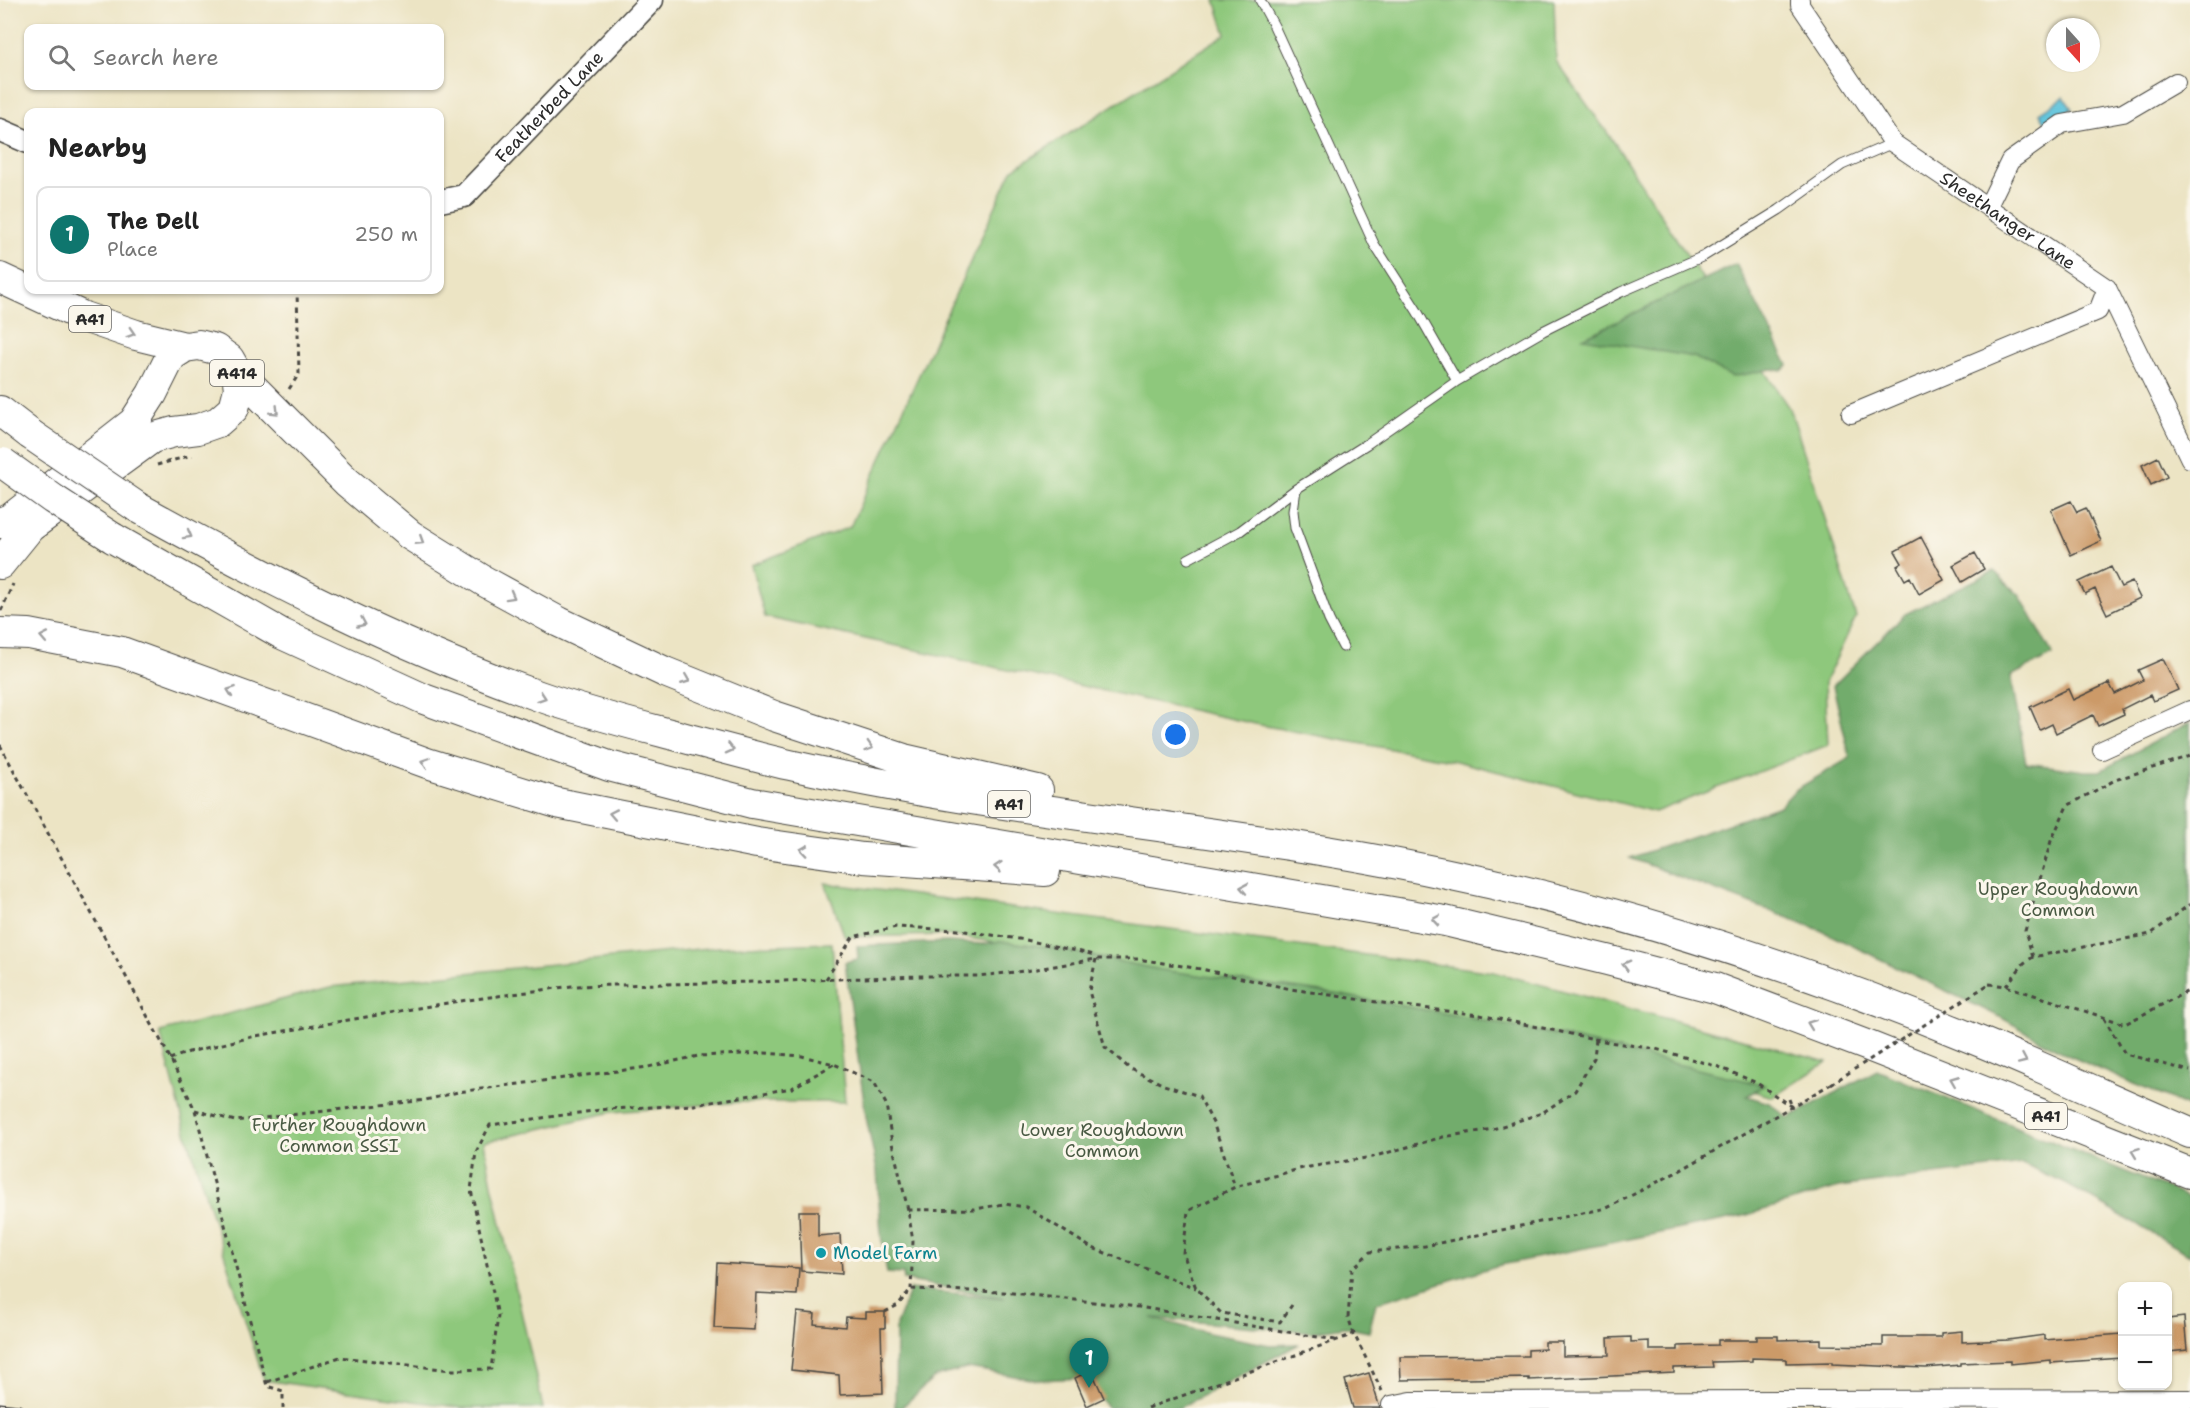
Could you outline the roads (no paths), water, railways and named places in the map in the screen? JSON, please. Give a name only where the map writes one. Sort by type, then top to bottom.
[{"type":"highway","name":"A41","points":[[0,278],[24,289]]},
{"type":"highway","name":"A41","points":[[34,294],[84,317],[136,335],[185,347]]},
{"type":"highway","name":"A414","points":[[0,564],[30,527],[152,438],[198,429],[218,422],[234,408],[239,389],[237,374],[229,359],[215,349],[199,345],[185,347]]},
{"type":"highway","points":[[0,523],[10,519],[134,422],[152,394],[171,356],[185,347]]},
{"type":"highway","points":[[234,369],[347,482],[410,535],[484,581],[559,622],[665,672],[774,716],[904,759],[1077,800],[1142,823]]},
{"type":"highway","name":"A41","points":[[0,411],[137,507],[248,569],[330,609],[540,697],[632,724],[792,765],[952,796],[1236,836],[1444,873],[1689,936],[1850,991],[1978,1041],[2190,1133]]},
{"type":"highway","name":"A41","points":[[1,461],[53,499],[113,538],[282,634],[424,699],[609,766],[752,803],[1445,921],[1607,960],[1715,988],[2190,1173]]},
{"type":"highway","points":[[0,633],[29,634],[122,652],[427,764],[568,805],[757,843],[863,858],[1081,875],[1140,870]]},
{"type":"street","name":"Featherbed Lane","points":[[444,200],[464,196],[652,0]]},
{"type":"street","name":"Sheethanger Lane","points":[[1800,0],[1800,5],[1893,142],[2107,288],[2190,459]]},
{"type":"street","points":[[1988,206],[2010,161],[2062,124],[2123,113],[2176,82]]},
{"type":"street","points":[[0,130],[24,140]]},
{"type":"street","points":[[1851,414],[2098,311],[2107,288]]},
{"type":"street","points":[[2102,750],[2190,710]]},
{"type":"street","points":[[1392,1407],[1412,1401],[2190,1399]]},
{"type":"lane","points":[[1260,0],[1374,244],[1417,311],[1457,381]]},
{"type":"lane","points":[[1188,560],[1240,531],[1296,489],[1367,444],[1457,381],[1553,326],[1621,292],[1704,256],[1779,210],[1842,165],[1893,142]]},
{"type":"lane","points":[[1296,489],[1293,511],[1295,528],[1325,611],[1343,647]]},
{"type":"water","points":[[2064,97],[2072,109],[2047,125],[2040,113]]},
{"type":"railway","points":[[0,1406],[19,1408]]},
{"type":"place","name":"Model Farm","points":[[821,1253]]},
{"type":"place","name":"The Dell","points":[[1089,1388]]},
{"type":"park label","name":"Upper Roughdown Common","points":[[2058,899]]},
{"type":"park label","name":"Further Roughdown Common SSSI","points":[[339,1135]]},
{"type":"park label","name":"Lower Roughdown Common","points":[[1102,1140]]}]
